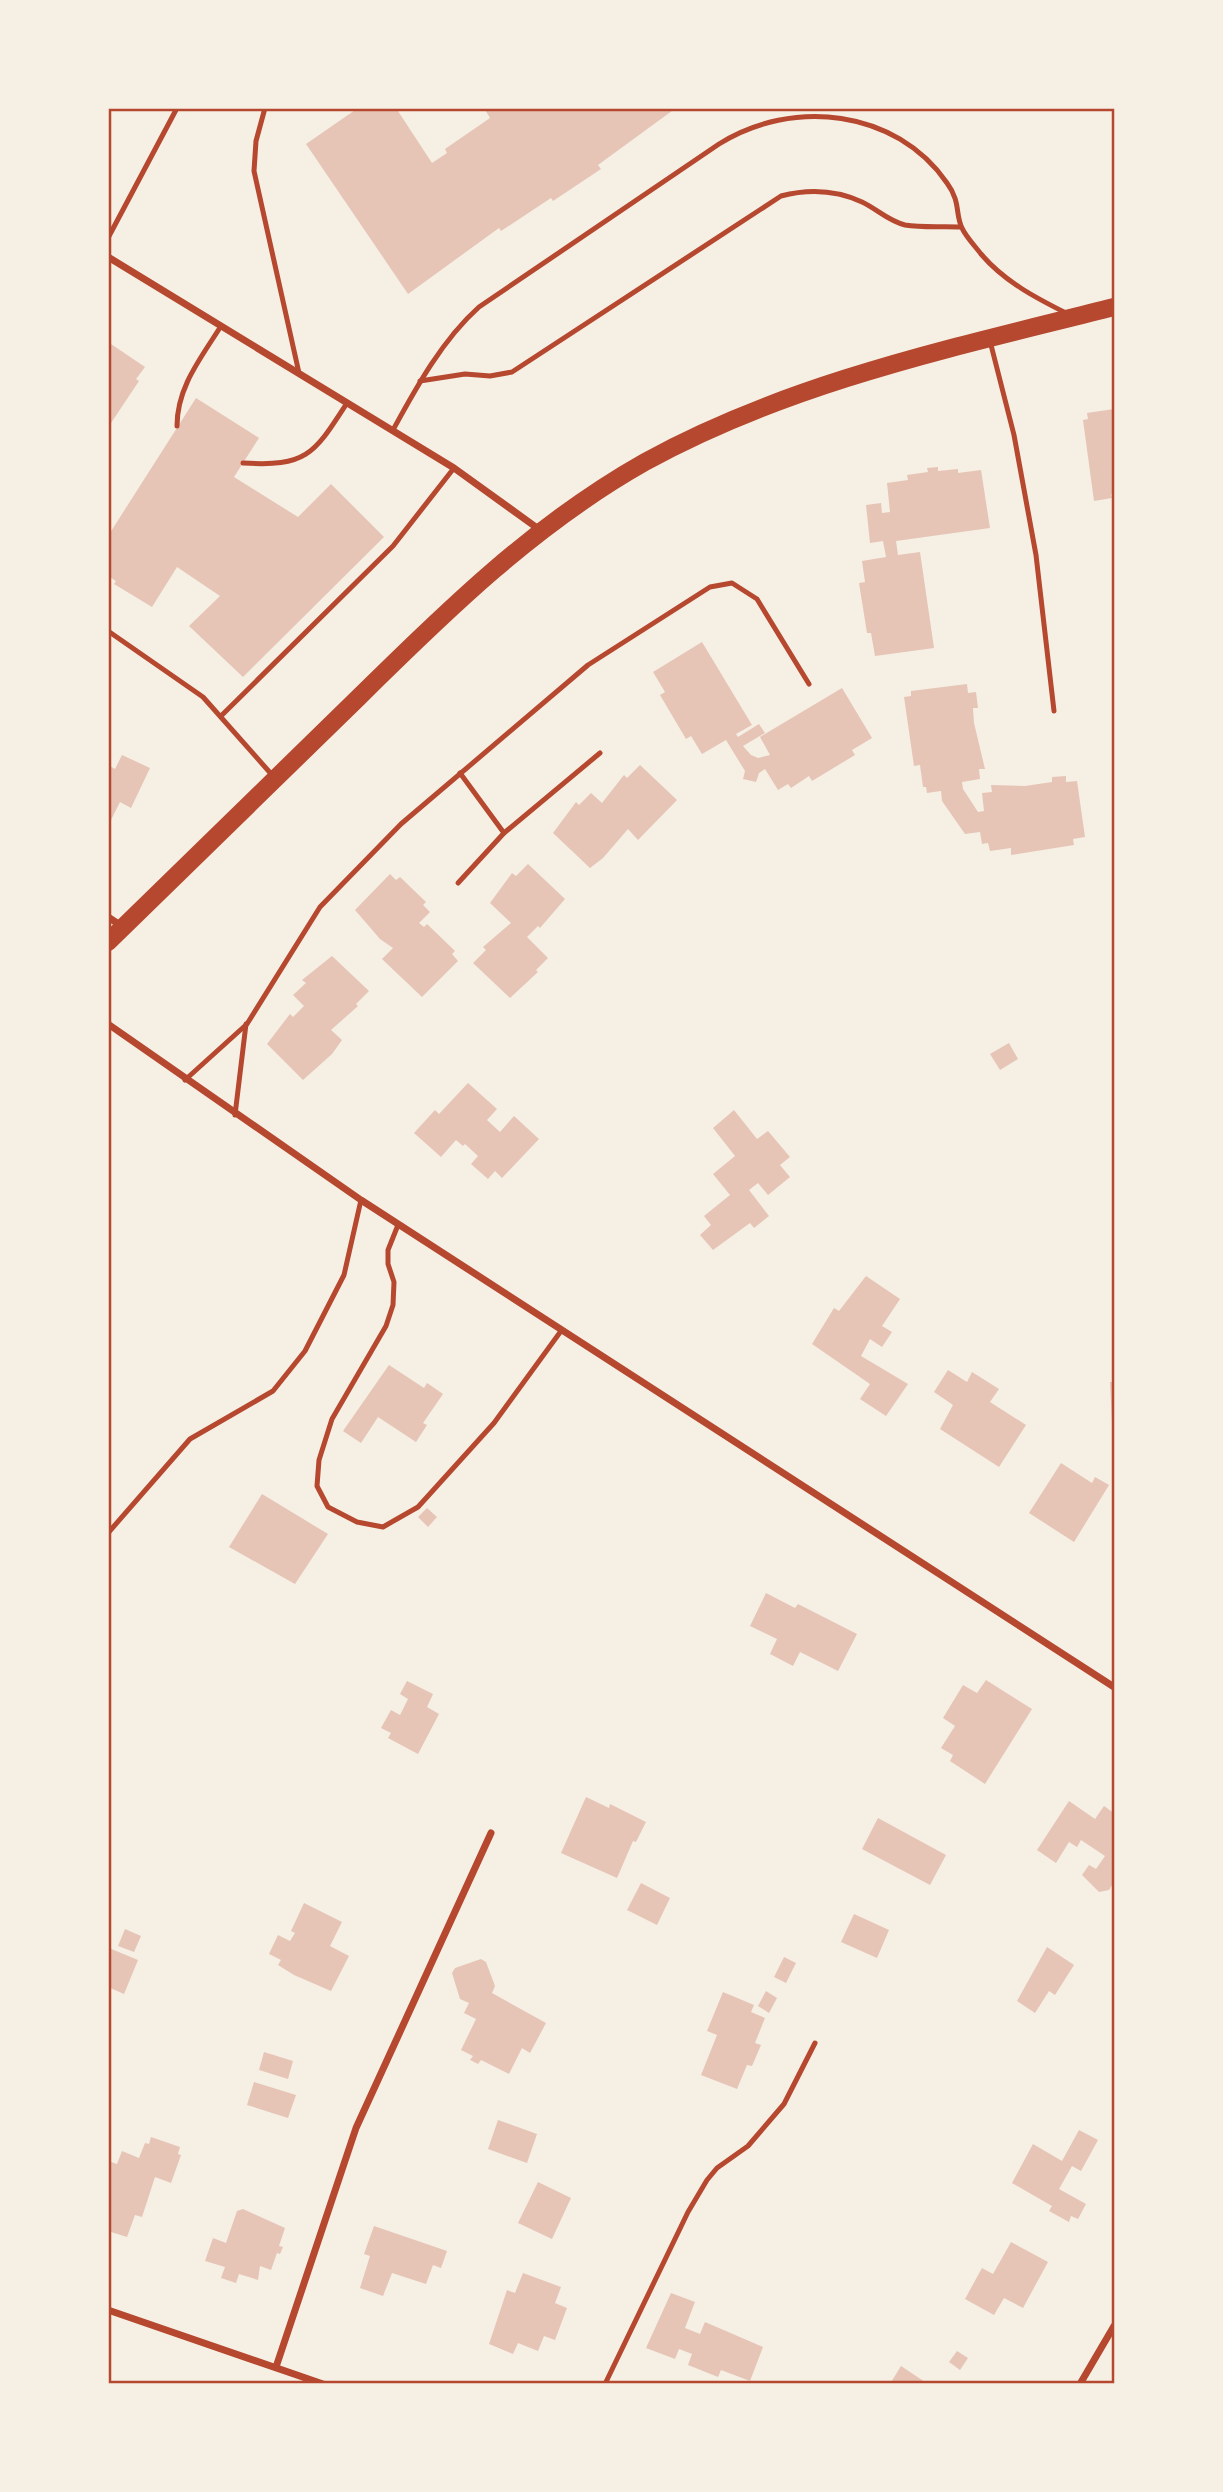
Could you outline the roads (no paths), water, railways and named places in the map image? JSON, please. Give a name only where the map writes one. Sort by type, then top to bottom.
[{"type":"main road","points":[[108,942],[116,922],[275,778],[451,607],[540,530],[647,461],[726,423],[865,373],[989,338],[1115,307]]},
{"type":"street","points":[[108,257],[454,468],[540,530]]},
{"type":"street","points":[[108,1024],[235,1115],[398,1225],[1115,1687]]},
{"type":"street","points":[[276,2367],[356,2128],[491,1833]]},
{"type":"street","points":[[108,2310],[323,2384]]},
{"type":"street","points":[[1080,2384],[1115,2326]]},
{"type":"lane","points":[[108,238],[177,108]]},
{"type":"lane","points":[[265,108],[256,141],[254,171],[300,376]]},
{"type":"lane","points":[[393,430],[420,382],[468,318],[497,294],[719,144],[756,124],[813,115],[848,119],[890,133],[939,171],[956,197],[961,227],[982,255],[1019,289],[1074,317]]},
{"type":"lane","points":[[420,382],[465,374],[490,376],[512,372],[781,196],[809,191],[827,192],[863,202],[891,220],[906,225],[961,227]]},
{"type":"lane","points":[[177,426],[177,405],[187,381],[220,326]]},
{"type":"lane","points":[[989,338],[1014,435],[1036,555],[1054,711]]},
{"type":"lane","points":[[243,463],[272,465],[292,461],[319,447],[346,403]]},
{"type":"lane","points":[[221,716],[393,546],[454,468]]},
{"type":"lane","points":[[185,1080],[247,1024],[320,907],[401,824],[588,665],[710,587],[732,583],[757,599],[809,684]]},
{"type":"lane","points":[[108,631],[173,674],[221,716],[275,778]]},
{"type":"lane","points":[[458,883],[504,833],[600,753]]},
{"type":"lane","points":[[460,773],[504,833]]},
{"type":"lane","points":[[235,1115],[247,1024]]},
{"type":"lane","points":[[108,1533],[190,1439],[273,1391],[305,1351],[344,1275],[361,1200]]},
{"type":"lane","points":[[398,1225],[388,1250],[388,1264],[394,1282],[389,1315],[332,1419],[319,1460],[317,1486],[328,1507],[357,1522],[383,1527],[418,1507],[494,1423],[561,1331]]},
{"type":"lane","points":[[605,2384],[706,2180],[716,2168],[748,2146],[784,2104],[816,2043]]}]
